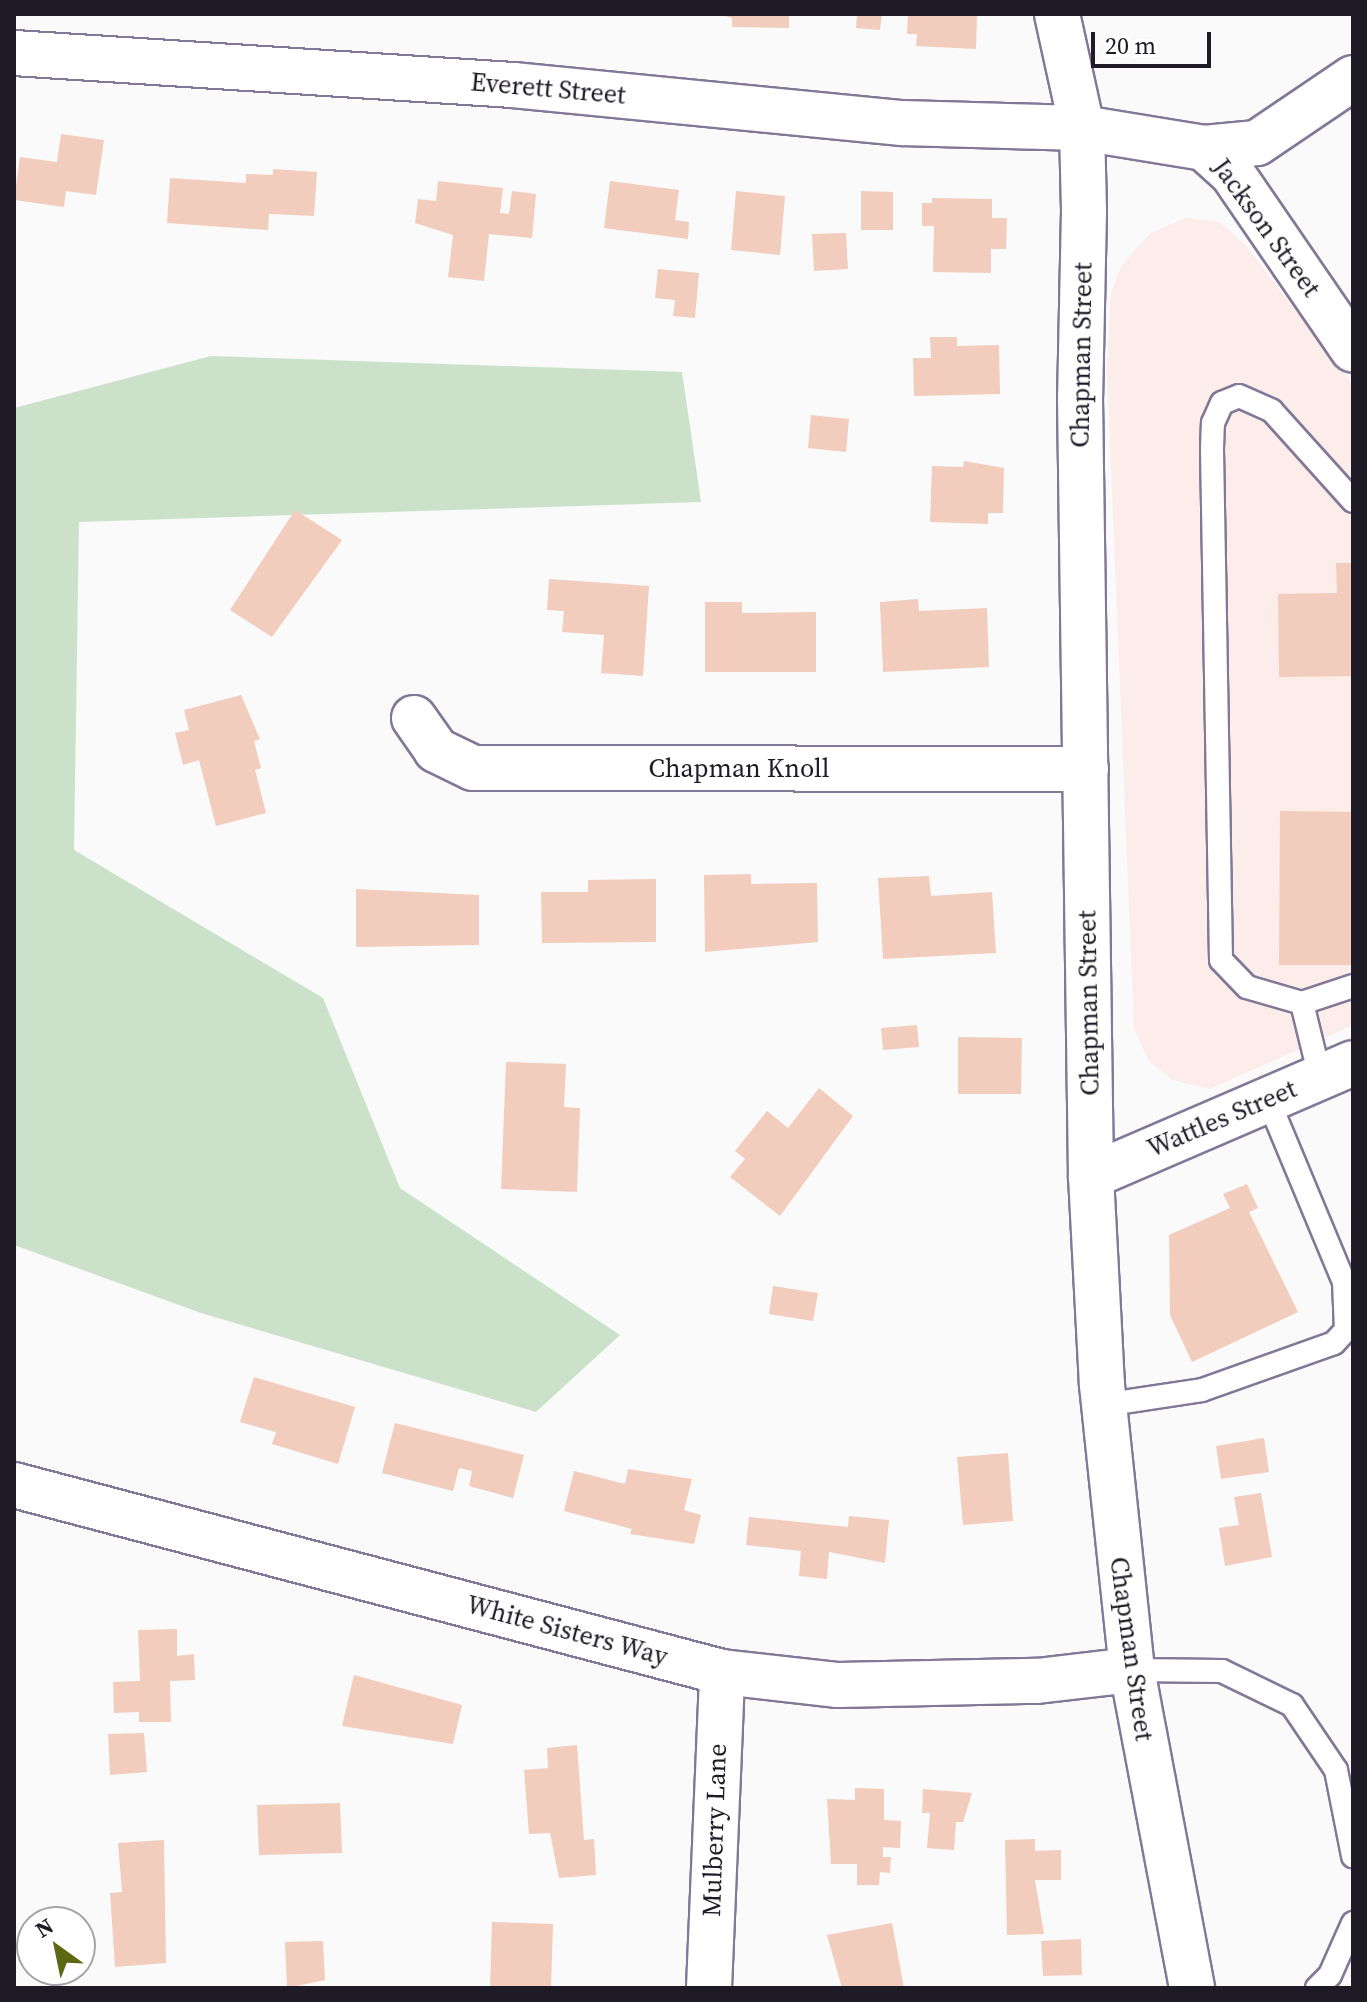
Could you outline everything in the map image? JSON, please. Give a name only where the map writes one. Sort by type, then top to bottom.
[{"type":"street","name":"Chapman Street","points":[[1057,14],[1082,128],[1091,1176],[1103,1405],[1132,1670],[1192,1988]]},
{"type":"street","name":"Everett Street","points":[[14,53],[513,85],[902,123],[1082,128],[1204,148],[1257,143],[1353,78]]},
{"type":"street","name":"Jackson Street","points":[[1204,148],[1232,173],[1353,350]]},
{"type":"street","name":"Chapman Knoll","points":[[414,718],[436,750],[473,768],[1086,769]]},
{"type":"street","name":"Wattles Street","points":[[1091,1176],[1337,1070]]},
{"type":"street","name":"White Sisters Way","points":[[14,1485],[722,1672],[838,1685],[1037,1681],[1132,1670]]},
{"type":"street","name":"Mulberry Lane","points":[[709,1988],[722,1672]]},
{"type":"lane","points":[[1353,501],[1272,411],[1239,396],[1222,403],[1213,423],[1212,449],[1221,960],[1247,987],[1302,1003],[1353,986]]},
{"type":"lane","points":[[1302,1003],[1337,1070]]},
{"type":"lane","points":[[1103,1405],[1202,1390],[1334,1343],[1346,1330],[1344,1257],[1268,1099]]},
{"type":"lane","points":[[1132,1670],[1222,1671],[1292,1705],[1336,1770],[1353,1856]]},
{"type":"lane","points":[[1317,1988],[1330,1975],[1353,1923]]},
{"type":"shaded area","points":[[1185,218],[1219,222],[1246,246],[1353,385],[1353,1025],[1210,1089],[1172,1080],[1149,1061],[1134,1029],[1107,368],[1111,293],[1122,265],[1150,234]]},
{"type":"green space","points":[[211,356],[682,372],[701,502],[79,522],[74,850],[323,998],[400,1188],[620,1335],[536,1412],[201,1313],[14,1245],[14,408]]},
{"type":"building","points":[[718,14],[789,14],[789,28],[732,27],[732,18]]},
{"type":"building","points":[[857,14],[882,14],[880,30],[856,28]]},
{"type":"building","points":[[908,14],[977,14],[976,49],[916,46],[917,34],[907,34]]},
{"type":"building","points":[[61,134],[104,140],[96,195],[66,191],[64,207],[14,200],[20,157],[57,162]]},
{"type":"building","points":[[273,169],[317,172],[314,216],[269,214],[268,230],[167,223],[170,178],[246,183],[246,174],[273,175]]},
{"type":"building","points":[[438,181],[503,188],[500,213],[509,214],[512,191],[536,194],[532,238],[489,234],[484,281],[448,277],[453,235],[415,223],[418,199],[436,201]]},
{"type":"building","points":[[610,181],[679,190],[675,220],[689,222],[688,239],[604,228]]},
{"type":"building","points":[[736,191],[785,196],[780,255],[731,250]]},
{"type":"building","points":[[861,191],[893,192],[893,230],[861,230]]},
{"type":"building","points":[[932,198],[992,199],[992,218],[1007,218],[1006,249],[991,249],[991,273],[933,272],[934,226],[922,226],[922,203],[932,203]]},
{"type":"building","points":[[846,233],[848,269],[814,271],[812,234]]},
{"type":"building","points":[[658,269],[699,273],[695,318],[673,316],[675,300],[655,298]]},
{"type":"building","points":[[930,337],[957,337],[957,346],[999,345],[1000,394],[914,396],[913,358],[931,358]]},
{"type":"building","points":[[811,415],[849,419],[846,452],[808,448]]},
{"type":"building","points":[[964,461],[1004,468],[1003,513],[988,513],[988,524],[930,522],[932,466],[963,467]]},
{"type":"building","points":[[295,510],[342,540],[272,637],[230,610]]},
{"type":"building","points":[[1336,563],[1353,563],[1353,676],[1279,677],[1278,594],[1337,593]]},
{"type":"building","points":[[549,579],[649,586],[643,676],[601,673],[604,635],[562,632],[564,611],[547,610]]},
{"type":"building","points":[[918,599],[919,611],[987,608],[989,667],[883,672],[880,602]]},
{"type":"building","points":[[705,602],[742,602],[742,613],[816,612],[816,672],[705,672]]},
{"type":"building","points":[[241,695],[260,739],[254,741],[261,768],[255,770],[266,813],[216,826],[199,760],[183,765],[175,733],[189,730],[184,710]]},
{"type":"building","points":[[1280,811],[1353,812],[1353,965],[1279,965]]},
{"type":"building","points":[[751,874],[751,884],[817,883],[818,942],[705,952],[704,875]]},
{"type":"building","points":[[929,876],[931,896],[992,892],[996,953],[883,959],[878,878]]},
{"type":"building","points":[[656,879],[656,942],[542,943],[541,892],[588,892],[588,880]]},
{"type":"building","points":[[356,889],[479,895],[479,945],[356,947]]},
{"type":"building","points":[[917,1025],[919,1047],[883,1050],[881,1028]]},
{"type":"building","points":[[958,1037],[1022,1038],[1021,1094],[958,1094]]},
{"type":"building","points":[[506,1062],[566,1064],[564,1107],[580,1108],[577,1192],[501,1189]]},
{"type":"building","points":[[819,1088],[853,1116],[780,1216],[730,1177],[745,1159],[735,1151],[767,1111],[788,1128]]},
{"type":"building","points":[[1247,1184],[1258,1208],[1249,1212],[1298,1312],[1192,1362],[1170,1315],[1169,1235],[1230,1208],[1223,1194]]},
{"type":"building","points":[[773,1286],[818,1293],[813,1321],[769,1314]]},
{"type":"building","points":[[254,1377],[355,1407],[338,1464],[272,1444],[276,1432],[240,1422]]},
{"type":"building","points":[[395,1423],[524,1455],[513,1498],[469,1486],[472,1471],[459,1468],[453,1491],[382,1473]]},
{"type":"building","points":[[1264,1438],[1269,1472],[1221,1479],[1216,1446]]},
{"type":"building","points":[[1008,1453],[1013,1521],[963,1525],[957,1457]]},
{"type":"building","points":[[628,1469],[692,1479],[684,1510],[701,1515],[694,1544],[630,1534],[632,1529],[564,1511],[574,1471],[625,1484]]},
{"type":"building","points":[[1261,1493],[1272,1557],[1225,1566],[1219,1528],[1239,1525],[1234,1497]]},
{"type":"building","points":[[849,1516],[889,1520],[885,1563],[829,1552],[827,1579],[799,1576],[801,1551],[746,1545],[749,1517],[848,1527]]},
{"type":"building","points":[[177,1629],[177,1656],[194,1654],[195,1680],[170,1681],[171,1722],[139,1722],[139,1712],[114,1713],[113,1682],[140,1681],[138,1630]]},
{"type":"building","points":[[354,1675],[462,1705],[453,1744],[342,1726]]},
{"type":"building","points":[[144,1733],[147,1772],[110,1775],[108,1734]]},
{"type":"building","points":[[577,1745],[584,1840],[594,1839],[596,1875],[559,1878],[550,1833],[529,1834],[524,1770],[548,1768],[547,1748]]},
{"type":"building","points":[[855,1788],[884,1789],[884,1820],[901,1821],[900,1848],[883,1847],[883,1857],[891,1857],[890,1873],[880,1872],[879,1885],[857,1885],[857,1864],[831,1864],[827,1799],[855,1800]]},
{"type":"building","points":[[923,1789],[972,1793],[963,1822],[956,1822],[954,1850],[927,1848],[930,1813],[922,1813]]},
{"type":"building","points":[[340,1803],[342,1853],[259,1855],[257,1805]]},
{"type":"building","points":[[1035,1839],[1035,1851],[1061,1850],[1061,1880],[1035,1880],[1044,1934],[1007,1935],[1005,1840]]},
{"type":"building","points":[[164,1840],[166,1963],[115,1967],[110,1893],[122,1892],[118,1843]]},
{"type":"building","points":[[492,1922],[553,1924],[551,1988],[490,1988]]},
{"type":"building","points":[[892,1923],[904,1988],[842,1988],[827,1935]]},
{"type":"building","points":[[1081,1939],[1082,1975],[1043,1976],[1041,1941]]},
{"type":"building","points":[[323,1941],[325,1980],[287,1988],[285,1942]]}]
